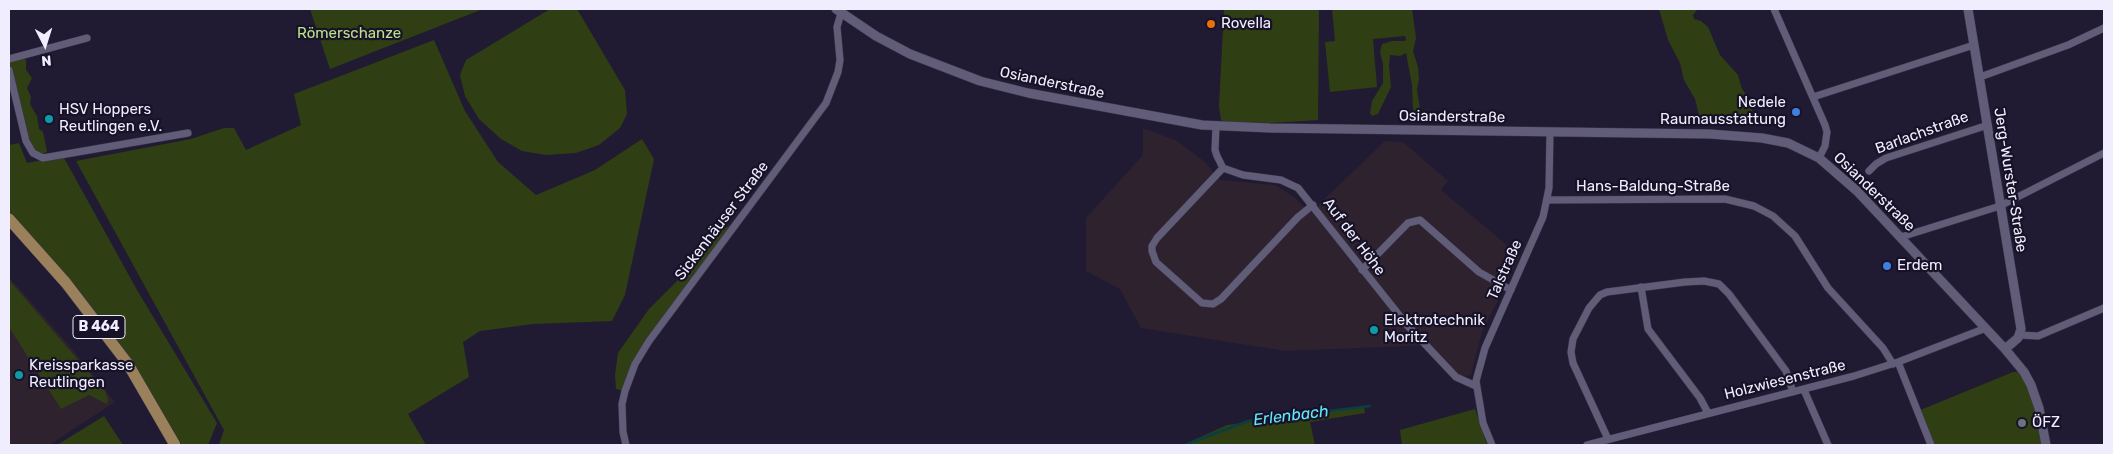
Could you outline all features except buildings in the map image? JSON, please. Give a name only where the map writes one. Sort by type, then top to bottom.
[{"type":"main road","name":"B 464","points":[[9,219],[66,283],[128,364],[174,445]]},
{"type":"street","points":[[1774,9],[1827,132],[1825,146],[1819,158]]},
{"type":"street","name":"Jerg-Wurster-Straße","points":[[1968,9],[2021,329],[2020,335]]},
{"type":"street","name":"Osianderstraße","points":[[839,11],[876,36],[901,49],[940,67],[980,81],[1086,104],[1216,126],[1741,135],[1788,143],[1819,158],[1857,191],[2005,349],[2024,372],[2031,385],[2039,408],[2046,445]]},
{"type":"street","name":"Sickenhäuser Straße","points":[[626,445],[623,432],[622,404],[635,364],[649,341],[826,103],[838,72],[840,60],[837,27],[839,11]]},
{"type":"street","points":[[1980,77],[2068,45],[2104,28]]},
{"type":"street","points":[[9,59],[87,38]]},
{"type":"street","points":[[1813,97],[1974,45]]},
{"type":"street","points":[[9,70],[26,141],[33,153],[43,158],[188,133]]},
{"type":"street","name":"Barlachstraße","points":[[1869,171],[1886,158],[1988,125]]},
{"type":"street","points":[[1216,126],[1215,150],[1223,168],[1157,238],[1152,246],[1156,262],[1202,303],[1214,304],[1221,299],[1298,218],[1313,205]]},
{"type":"street","name":"Talstraße","points":[[1492,445],[1482,423],[1476,386],[1484,353],[1537,234],[1547,200],[1550,132]]},
{"type":"street","points":[[1901,237],[2000,206],[2104,153]]},
{"type":"street","name":"Auf der Höhe","points":[[1223,168],[1235,173],[1271,178],[1298,188],[1407,325],[1452,373],[1460,380],[1476,386]]},
{"type":"street","name":"Hans-Baldung-Straße","points":[[1547,200],[1726,200],[1754,206],[1773,216],[1795,236],[1828,288],[1896,363],[1931,445]]},
{"type":"street","points":[[1362,270],[1408,223],[1417,220],[1423,222],[1478,272],[1511,290]]},
{"type":"street","points":[[1608,439],[1573,363],[1571,345],[1590,308],[1600,295],[1616,290],[1704,281],[1719,284],[1729,294],[1786,371],[1793,392]]},
{"type":"street","points":[[1641,287],[1648,330],[1700,398],[1708,413]]},
{"type":"street","points":[[2005,349],[2020,335],[2038,336],[2104,308]]},
{"type":"street","name":"Holzwiesenstraße","points":[[1588,445],[1804,390],[1896,363],[1986,328]]},
{"type":"street","points":[[1804,390],[1828,445]]},
{"type":"shaded area","points":[[1143,128],[1177,141],[1205,162],[1220,180],[1275,185],[1294,197],[1310,213],[1385,141],[1403,142],[1448,181],[1441,190],[1520,256],[1482,332],[1471,375],[1461,377],[1431,345],[1285,351],[1141,328],[1120,289],[1086,271],[1086,218],[1143,155]]},
{"type":"shaded area","points":[[9,277],[68,344],[115,402],[49,445],[9,445]]},
{"type":"green space","name":"Römerschanze","points":[[310,9],[483,9],[330,69]]},
{"type":"green space","points":[[550,9],[577,9],[625,90],[627,114],[620,128],[599,145],[576,153],[546,155],[522,151],[501,139],[479,119],[465,96],[460,75],[466,60]]},
{"type":"green space","points":[[1224,9],[1319,9],[1318,120],[1271,123],[1226,122],[1221,120],[1219,106]]},
{"type":"green space","points":[[1332,9],[1412,9],[1416,38],[1413,51],[1418,67],[1419,79],[1417,90],[1420,109],[1423,112],[1421,119],[1415,119],[1412,85],[1406,53],[1400,56],[1390,55],[1391,87],[1378,114],[1372,116],[1370,113],[1372,101],[1383,83],[1383,64],[1380,52],[1382,44],[1392,41],[1404,41],[1406,40],[1405,36],[1373,39],[1377,87],[1330,92],[1325,42],[1335,41]]},
{"type":"green space","points":[[1659,9],[1697,10],[1693,15],[1694,19],[1701,21],[1708,27],[1720,55],[1738,75],[1742,89],[1749,98],[1754,119],[1749,124],[1740,121],[1700,119],[1695,99],[1684,80],[1680,63],[1668,40]]},
{"type":"green space","points":[[434,40],[465,111],[498,162],[536,195],[595,170],[642,139],[654,159],[625,295],[612,321],[533,324],[480,331],[463,342],[469,377],[408,414],[426,445],[219,445],[224,430],[76,161],[191,139],[224,128],[234,128],[246,150],[301,125],[294,94]]},
{"type":"green space","points":[[22,58],[26,60],[26,70],[32,78],[27,88],[31,97],[30,104],[37,116],[39,129],[43,132],[47,151],[44,154],[35,151],[30,141],[9,61]]},
{"type":"green space","points":[[19,143],[27,163],[63,156],[137,290],[217,423],[208,445],[182,445],[132,362],[70,279],[9,212],[9,145]]},
{"type":"green space","points":[[740,219],[648,341],[624,391],[616,389],[615,375],[618,353],[649,309],[695,263],[722,230]]},
{"type":"green space","points":[[9,280],[105,391],[108,399],[107,404],[89,395],[61,409],[9,327]]},
{"type":"green space","points":[[2013,372],[2024,372],[2046,445],[1931,445],[1918,411]]},
{"type":"green space","points":[[1364,407],[1365,413],[1310,422],[1315,445],[1183,445],[1227,425]]},
{"type":"green space","points":[[1475,409],[1487,445],[1402,445],[1400,430]]},
{"type":"green space","points":[[104,416],[123,445],[57,445]]},
{"type":"waterway","name":"Erlenbach","points":[[1185,445],[1248,421],[1370,406]]},
{"type":"place","name":"Rovella","points":[[1211,24]]},
{"type":"place","name":"Nedele Raumausstattung","points":[[1796,112]]},
{"type":"place","name":"HSV Hoppers Reutlingen e.V.","points":[[49,119]]},
{"type":"place","name":"Erdem","points":[[1887,266]]},
{"type":"place","name":"Elektrotechnik Moritz","points":[[1374,330]]},
{"type":"place","name":"Kreissparkasse Reutlingen","points":[[19,375]]},
{"type":"place","name":"ÖFZ","points":[[2022,423]]}]
